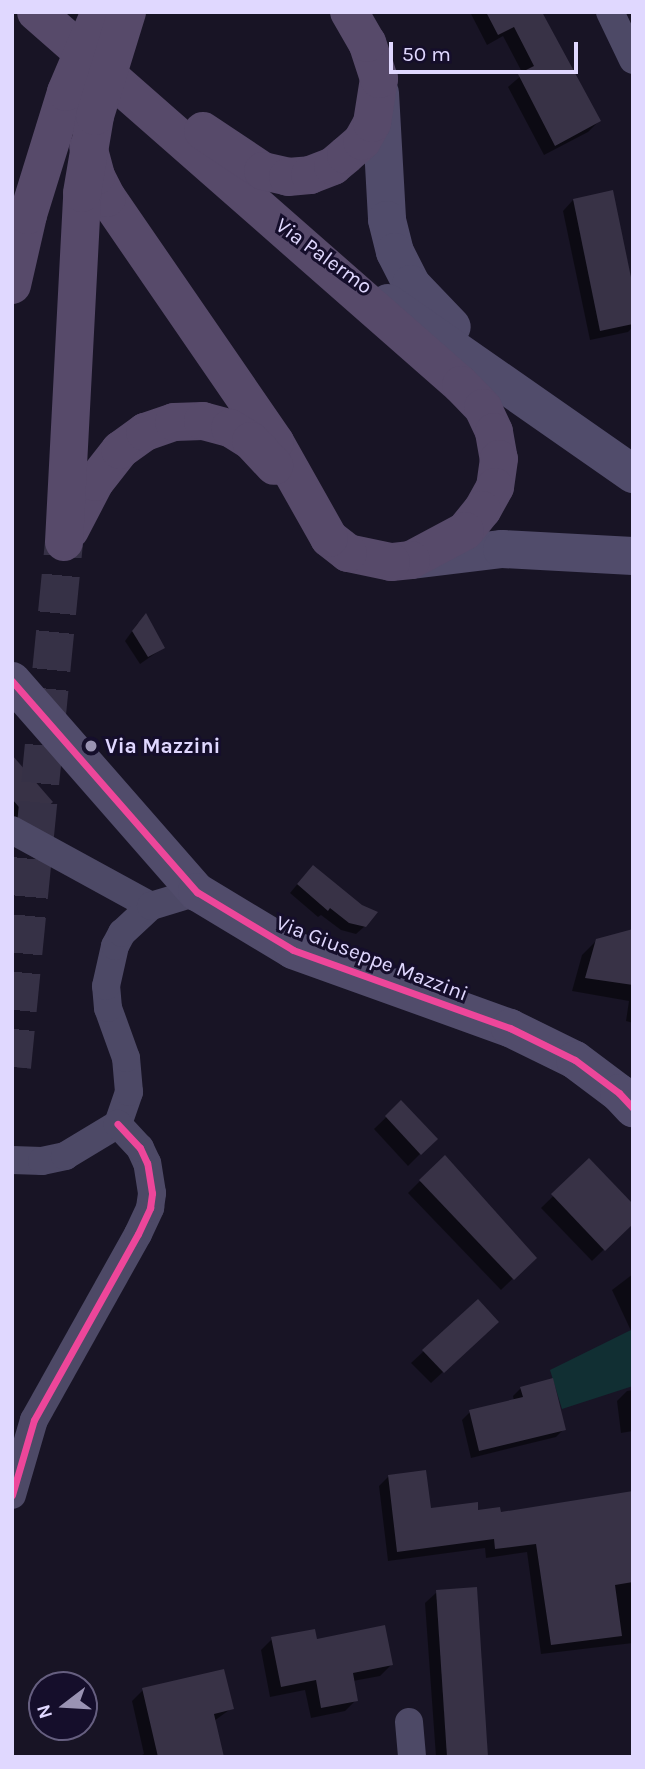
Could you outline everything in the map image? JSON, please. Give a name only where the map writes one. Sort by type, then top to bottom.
[{"type":"main road","name":"Via Palermo","points":[[36,12],[292,235],[625,470]]},
{"type":"main road","points":[[52,12],[96,66],[262,172],[288,177],[310,175],[333,166],[362,141],[372,122],[379,79]]},
{"type":"main road","points":[[349,12],[367,43],[379,79],[387,219],[395,252],[411,284],[437,314],[555,420]]},
{"type":"main road","points":[[12,285],[28,215],[83,118],[113,17]]},
{"type":"main road","points":[[12,21],[122,121],[211,166]]},
{"type":"main road","points":[[12,169],[83,118]]},
{"type":"main road","points":[[83,118],[96,176],[107,198],[275,442],[328,538],[348,553],[391,562],[502,549],[618,554]]},
{"type":"main road","points":[[83,118],[64,542],[96,482],[120,450],[145,432],[174,422],[203,421],[230,428],[251,441],[314,514]]},
{"type":"main road","points":[[292,235],[461,385],[483,408],[494,432],[499,458],[495,487],[482,510],[465,531],[411,560]]},
{"type":"main road","name":"Via Giuseppe Mazzini","points":[[12,681],[197,892],[293,950],[510,1028],[575,1060],[619,1093],[633,1108]]},
{"type":"street","points":[[610,12],[633,60]]},
{"type":"street","points":[[12,830],[151,906]]},
{"type":"street","points":[[12,1160],[42,1161],[65,1156],[118,1124],[129,1092],[126,1058],[108,1008],[107,975],[122,933],[151,906],[197,892]]},
{"type":"street","points":[[12,1494],[34,1420],[150,1208],[152,1193],[147,1163],[140,1148],[118,1124]]},
{"type":"street","points":[[409,1722],[412,1757]]},
{"type":"green space","points":[[633,1329],[633,1386],[562,1409],[550,1370]]},
{"type":"building","points":[[486,12],[542,12],[601,121],[555,146],[518,74],[534,66],[514,27],[498,35]]},
{"type":"building","points":[[613,190],[633,287],[633,324],[600,331],[573,199]]},
{"type":"building","points":[[146,613],[165,648],[148,657],[132,631]]},
{"type":"building","points":[[12,755],[53,802],[31,821],[12,799]]},
{"type":"building","points":[[313,865],[362,905],[378,912],[366,927],[349,923],[330,908],[328,911],[297,884]]},
{"type":"building","points":[[633,929],[633,985],[585,978],[596,939]]},
{"type":"building","points":[[401,1100],[438,1139],[421,1155],[385,1116]]},
{"type":"building","points":[[445,1155],[537,1258],[514,1280],[419,1180]]},
{"type":"building","points":[[589,1158],[633,1204],[633,1224],[605,1251],[551,1194]]},
{"type":"building","points":[[478,1299],[499,1322],[444,1373],[422,1350]]},
{"type":"building","points":[[553,1378],[566,1430],[479,1451],[469,1410],[523,1397],[520,1387]]},
{"type":"building","points":[[426,1470],[431,1508],[478,1502],[478,1510],[500,1507],[501,1512],[633,1491],[633,1582],[615,1585],[622,1636],[551,1645],[536,1544],[495,1549],[494,1539],[397,1552],[388,1475]]},
{"type":"building","points":[[477,1587],[488,1757],[447,1757],[436,1590]]},
{"type":"building","points":[[385,1625],[393,1665],[353,1673],[358,1701],[321,1708],[316,1680],[281,1687],[271,1637],[315,1629],[317,1639]]},
{"type":"building","points":[[224,1669],[234,1709],[214,1714],[224,1757],[158,1757],[142,1688]]},
{"type":"tunnel","points":[[12,1067],[64,542]]},
{"type":"cycle path","points":[[12,681],[197,892],[293,950],[510,1028],[575,1060],[619,1093],[633,1108]]},
{"type":"cycle path","points":[[12,1495],[34,1420],[150,1208],[152,1193],[147,1163],[140,1148],[118,1124]]},
{"type":"place","name":"Via Mazzini","points":[[91,746]]}]
